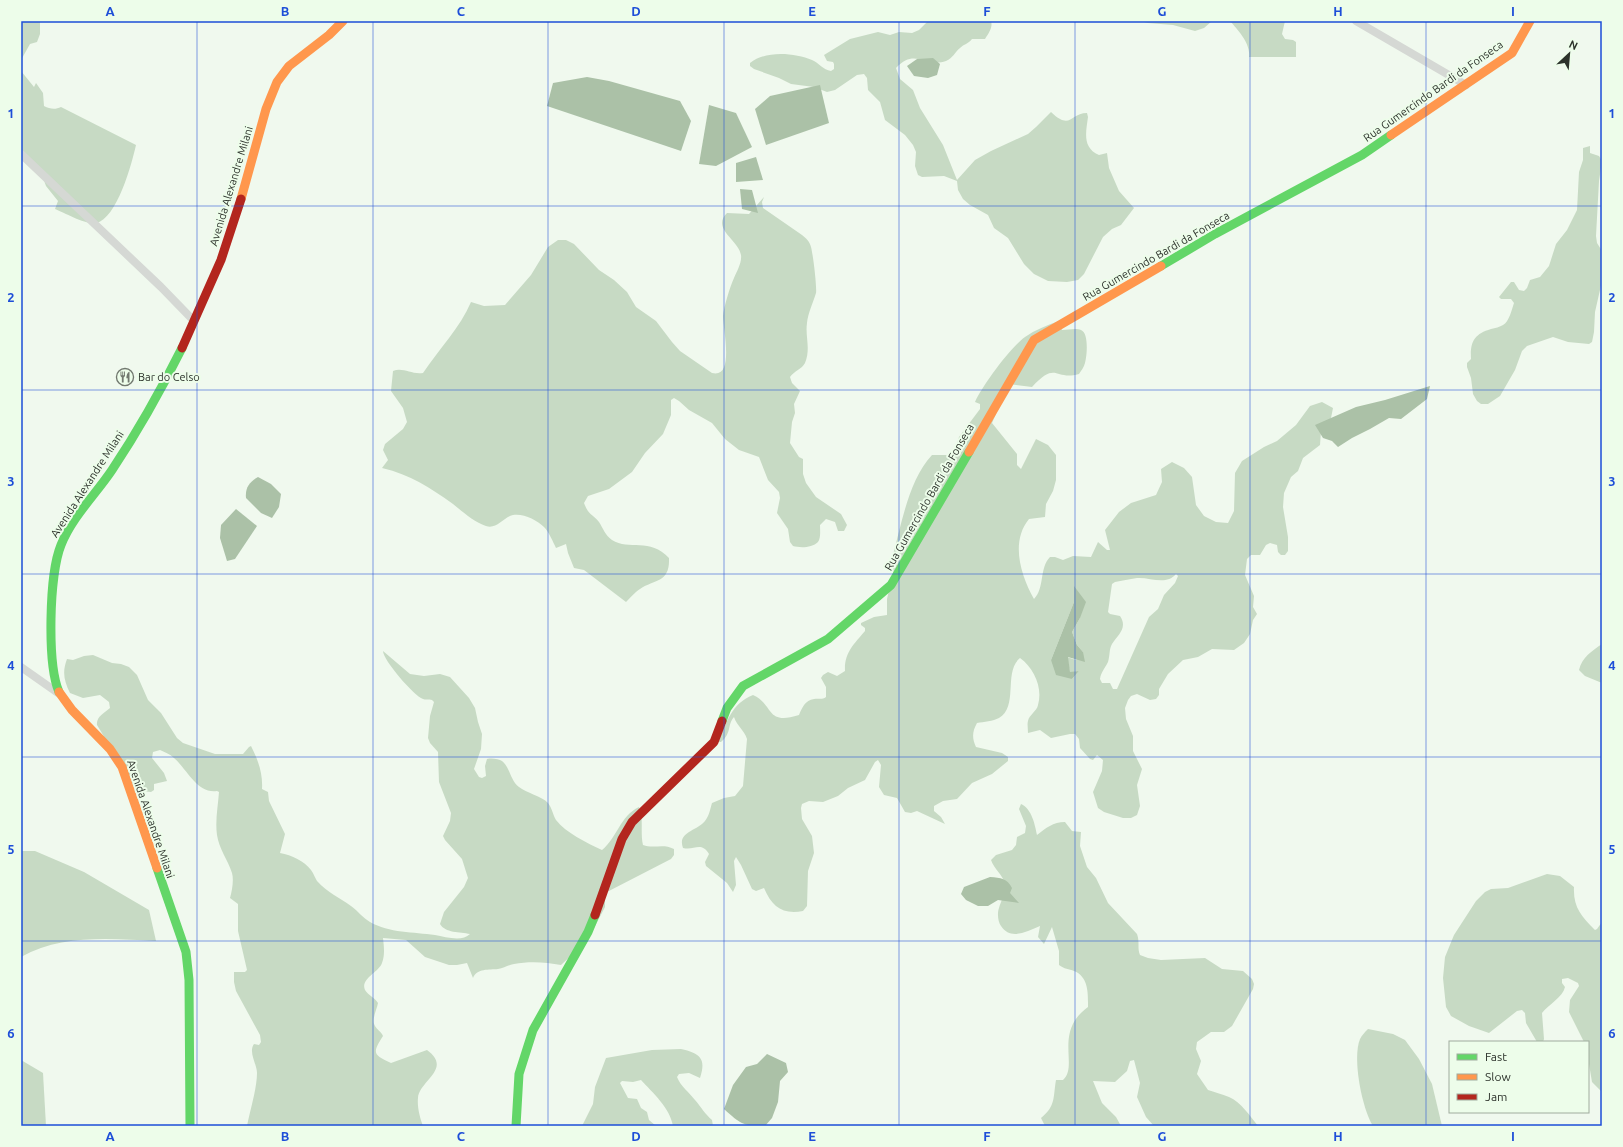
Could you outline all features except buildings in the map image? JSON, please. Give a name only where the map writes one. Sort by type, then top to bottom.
[{"type":"street","name":"Avenida Alexandre Milani","points":[[190,1126],[188,964],[182,940],[122,767],[110,748],[64,701],[60,694],[53,671],[52,660],[52,597],[56,559],[74,522],[111,472],[167,377],[194,321],[221,259],[236,219],[266,107],[274,87],[283,72],[289,66],[329,35],[343,21]]},
{"type":"street","points":[[1356,21],[1466,85]]},
{"type":"street","name":"Rua Gumercindo Bardi da Fonseca","points":[[516,1126],[519,1074],[534,1030],[544,1009],[588,932],[622,839],[632,822],[714,742],[727,708],[742,686],[828,638],[891,585],[1034,340],[1215,234],[1362,155],[1512,53],[1530,21]]},
{"type":"street","points":[[21,154],[150,276],[194,321]]},
{"type":"street","points":[[21,668],[60,694]]},
{"type":"shaded area","points":[[21,21],[40,21],[40,34],[37,42],[30,44],[21,60]]},
{"type":"shaded area","points":[[928,21],[991,21],[990,30],[985,39],[972,39],[946,61],[932,62],[915,58],[903,62],[896,68],[900,79],[913,90],[920,108],[943,145],[957,180],[975,160],[1028,134],[1051,112],[1067,121],[1081,114],[1087,113],[1086,139],[1088,144],[1094,152],[1099,155],[1107,153],[1109,168],[1119,191],[1134,208],[1121,225],[1112,229],[1103,237],[1084,274],[1078,280],[1067,282],[1048,281],[1034,274],[1024,264],[1008,238],[994,228],[988,215],[970,205],[963,199],[958,190],[957,181],[944,176],[922,177],[918,175],[915,166],[916,152],[913,145],[905,135],[885,120],[880,102],[868,90],[867,78],[864,74],[857,75],[835,90],[827,92],[814,87],[791,84],[750,66],[750,63],[764,56],[772,54],[789,54],[812,60],[831,71],[834,69],[834,64],[833,62],[827,61],[824,55],[850,39],[878,32],[890,35],[899,32],[912,33],[919,30]]},
{"type":"shaded area","points":[[1140,21],[1212,21],[1204,28],[1195,31],[1173,25]]},
{"type":"shaded area","points":[[1230,21],[1285,21],[1282,34],[1285,39],[1296,42],[1296,57],[1249,57],[1246,42]]},
{"type":"shaded area","points":[[933,58],[940,64],[937,75],[928,78],[914,76],[907,66],[917,59]]},
{"type":"shaded area","points":[[21,71],[34,87],[36,83],[43,93],[44,106],[52,109],[61,107],[136,145],[127,177],[117,201],[111,212],[104,219],[96,223],[87,222],[55,209],[58,201],[46,186],[41,172],[21,154]]},
{"type":"shaded area","points":[[587,77],[609,81],[680,101],[691,121],[681,151],[547,106],[553,83]]},
{"type":"shaded area","points":[[820,85],[829,123],[766,145],[755,109],[770,96]]},
{"type":"shaded area","points":[[709,105],[736,113],[752,147],[716,166],[699,164]]},
{"type":"shaded area","points":[[1590,146],[1590,153],[1599,156],[1602,161],[1599,181],[1596,236],[1597,243],[1602,251],[1602,281],[1595,312],[1592,342],[1589,344],[1568,342],[1553,337],[1527,346],[1522,351],[1515,370],[1500,396],[1488,404],[1481,404],[1477,401],[1473,394],[1471,378],[1467,367],[1467,363],[1471,359],[1472,343],[1481,333],[1502,326],[1507,321],[1514,303],[1511,299],[1501,299],[1499,297],[1511,282],[1514,282],[1519,290],[1524,291],[1530,280],[1540,277],[1549,266],[1556,244],[1567,230],[1577,210],[1579,172],[1583,160],[1583,148]]},
{"type":"shaded area","points":[[756,157],[763,180],[736,182],[736,163]]},
{"type":"shaded area","points":[[740,189],[752,190],[758,213],[742,209]]},
{"type":"shaded area","points":[[764,197],[762,202],[763,208],[803,236],[809,242],[811,247],[815,270],[816,293],[809,312],[807,323],[807,358],[804,365],[790,377],[792,383],[800,391],[794,404],[795,413],[792,422],[790,443],[799,457],[803,459],[803,474],[806,483],[816,497],[841,514],[847,525],[844,531],[838,531],[835,522],[826,519],[820,525],[820,536],[818,542],[806,547],[793,546],[790,542],[788,529],[777,513],[780,498],[779,492],[768,480],[759,457],[739,450],[725,439],[712,423],[689,410],[674,398],[671,400],[671,415],[663,434],[645,453],[632,472],[609,489],[588,496],[584,503],[589,512],[597,519],[606,534],[612,540],[619,543],[654,548],[669,558],[669,566],[664,576],[638,590],[626,602],[584,570],[574,568],[566,544],[556,548],[546,529],[534,520],[521,515],[513,515],[497,525],[490,527],[486,526],[473,519],[428,487],[402,474],[382,468],[388,460],[383,450],[385,444],[403,429],[407,422],[403,408],[391,391],[393,371],[400,370],[423,373],[455,330],[471,302],[484,306],[505,305],[531,275],[548,247],[558,240],[566,240],[574,244],[599,270],[614,280],[627,292],[636,307],[656,321],[680,351],[712,373],[719,373],[726,361],[726,341],[723,316],[729,291],[741,261],[741,255],[736,244],[724,229],[722,224],[723,219],[727,213],[749,214]]},
{"type":"shaded area","points":[[1059,321],[1062,330],[1077,329],[1084,332],[1087,350],[1085,363],[1079,374],[1065,375],[1051,373],[1040,379],[1032,387],[1009,384],[992,423],[1017,454],[1017,465],[1021,469],[1036,439],[1048,445],[1056,455],[1056,480],[1053,491],[1046,504],[1045,517],[1029,519],[1023,528],[1020,538],[1019,548],[1022,570],[1034,599],[1040,589],[1044,567],[1050,557],[1063,560],[1073,556],[1091,557],[1098,542],[1107,550],[1110,550],[1105,530],[1119,512],[1131,503],[1156,495],[1162,482],[1161,469],[1172,462],[1184,468],[1192,477],[1196,505],[1204,516],[1216,522],[1228,523],[1234,511],[1235,473],[1242,461],[1264,447],[1277,441],[1296,425],[1310,406],[1322,402],[1333,408],[1331,418],[1321,431],[1320,445],[1303,458],[1298,471],[1291,477],[1284,493],[1283,507],[1288,537],[1288,551],[1285,555],[1281,555],[1278,552],[1277,545],[1270,543],[1266,545],[1260,555],[1251,555],[1247,559],[1245,575],[1254,596],[1253,607],[1257,614],[1253,620],[1250,634],[1244,643],[1234,650],[1212,649],[1198,657],[1183,660],[1168,674],[1159,689],[1159,695],[1156,699],[1150,700],[1137,694],[1131,696],[1128,700],[1125,708],[1126,719],[1133,736],[1133,751],[1142,769],[1137,785],[1140,806],[1137,815],[1131,818],[1123,818],[1104,812],[1098,808],[1093,792],[1102,771],[1103,760],[1097,755],[1093,760],[1090,759],[1080,748],[1079,739],[1075,734],[1051,738],[1040,730],[1028,733],[1028,721],[1037,707],[1039,692],[1033,673],[1020,658],[1015,664],[1012,672],[1010,697],[1005,713],[997,719],[977,723],[973,732],[976,747],[1002,753],[1008,757],[1008,761],[992,774],[972,783],[957,799],[943,801],[934,806],[934,811],[941,817],[945,824],[917,811],[911,813],[905,812],[897,798],[884,795],[879,787],[881,765],[878,760],[875,762],[865,780],[848,788],[838,796],[823,802],[809,801],[802,804],[802,819],[812,836],[814,853],[808,871],[807,906],[803,911],[790,912],[779,908],[767,895],[764,888],[756,891],[752,889],[736,857],[734,861],[736,885],[733,892],[727,883],[706,866],[705,862],[709,854],[706,850],[700,847],[687,849],[683,848],[682,843],[685,835],[705,821],[712,803],[724,798],[735,796],[743,786],[747,739],[734,717],[727,735],[721,742],[718,742],[727,721],[740,703],[753,695],[760,699],[775,716],[780,718],[788,718],[799,715],[804,705],[808,701],[826,697],[826,687],[821,678],[828,672],[837,676],[845,671],[846,659],[850,649],[865,631],[865,628],[861,625],[861,623],[874,617],[887,615],[887,599],[893,573],[892,560],[894,551],[912,488],[924,464],[932,455],[948,455],[954,452],[959,437],[980,409],[980,404],[975,402],[984,386],[1012,349],[1025,337],[1037,330]],"holes":[[[1176,574],[1178,576],[1175,583],[1164,595],[1158,609],[1149,617],[1117,689],[1113,689],[1110,683],[1102,683],[1100,679],[1108,662],[1111,646],[1123,628],[1120,616],[1110,614],[1108,612],[1112,584],[1115,582],[1137,578],[1168,580]],[[1075,587],[1080,618],[1072,632],[1077,645],[1083,652],[1076,660],[1067,657],[1070,673],[1079,671],[1072,679],[1051,660],[1074,602]]]},
{"type":"shaded area","points":[[1430,386],[1427,399],[1401,419],[1389,418],[1338,447],[1332,441],[1323,438],[1315,425],[1356,407]]},
{"type":"shaded area","points":[[258,477],[271,484],[281,494],[279,507],[272,518],[261,513],[246,498],[246,491],[249,485]]},
{"type":"shaded area","points":[[236,509],[257,526],[235,559],[227,561],[220,538],[221,525]]},
{"type":"shaded area","points":[[1074,586],[1086,602],[1080,618],[1072,632],[1077,645],[1083,652],[1085,662],[1068,657],[1070,672],[1079,671],[1072,679],[1056,675],[1051,660],[1074,602]]},
{"type":"shaded area","points":[[1602,644],[1602,683],[1585,676],[1579,670],[1582,661]]},
{"type":"shaded area","points":[[383,651],[410,674],[424,676],[440,674],[450,677],[469,698],[475,708],[482,734],[481,749],[474,769],[479,777],[482,778],[486,776],[485,766],[487,759],[502,761],[519,787],[542,798],[548,803],[560,825],[577,837],[602,850],[627,816],[639,807],[643,845],[670,847],[674,849],[674,855],[671,859],[605,893],[605,907],[593,930],[575,952],[561,965],[538,962],[512,964],[498,969],[480,971],[473,978],[467,963],[449,965],[425,957],[406,940],[383,938],[384,954],[382,963],[367,979],[364,986],[366,992],[378,1003],[374,1024],[383,1036],[377,1046],[376,1053],[381,1058],[391,1063],[427,1050],[434,1057],[437,1063],[436,1069],[433,1075],[423,1086],[418,1098],[419,1112],[423,1126],[247,1126],[257,1079],[257,1069],[252,1054],[252,1047],[254,1044],[259,1045],[261,1042],[260,1035],[236,991],[234,982],[234,972],[245,972],[247,970],[238,931],[238,904],[230,898],[233,876],[220,845],[216,830],[219,792],[204,789],[198,785],[174,758],[160,750],[153,752],[152,758],[164,773],[167,781],[154,784],[154,790],[151,792],[142,791],[132,786],[97,725],[99,717],[110,708],[109,702],[100,695],[83,698],[70,693],[64,676],[65,664],[67,659],[73,660],[84,656],[93,655],[112,663],[129,667],[137,675],[148,700],[161,713],[177,738],[183,743],[215,754],[243,754],[251,746],[260,767],[262,789],[268,792],[269,801],[285,834],[280,853],[289,855],[305,864],[321,885],[351,906],[367,920],[377,926],[402,932],[463,938],[470,934],[449,931],[440,924],[444,912],[464,887],[468,878],[462,859],[443,836],[450,821],[451,813],[439,782],[438,752],[430,743],[428,738],[430,716],[434,702],[432,700],[423,699],[406,685],[388,662]]},
{"type":"shaded area","points":[[1021,804],[1025,806],[1030,813],[1037,835],[1050,826],[1061,822],[1065,822],[1072,831],[1081,832],[1080,846],[1087,867],[1096,878],[1108,903],[1137,934],[1140,955],[1161,960],[1205,958],[1222,969],[1243,971],[1252,979],[1254,984],[1253,989],[1232,1026],[1224,1032],[1211,1032],[1197,1042],[1196,1049],[1201,1061],[1197,1074],[1208,1090],[1233,1099],[1245,1110],[1258,1126],[1154,1126],[1146,1117],[1137,1097],[1140,1083],[1134,1060],[1130,1061],[1127,1071],[1115,1082],[1093,1081],[1102,1103],[1116,1117],[1121,1126],[1045,1126],[1041,1118],[1046,1114],[1052,1105],[1056,1080],[1063,1080],[1067,1074],[1069,1066],[1069,1037],[1072,1027],[1078,1017],[1088,1007],[1088,997],[1087,986],[1083,977],[1074,971],[1059,965],[1059,951],[1052,927],[1044,944],[1038,937],[1040,926],[1019,934],[1014,934],[1005,931],[999,922],[998,910],[1004,893],[1005,884],[991,860],[996,855],[1012,850],[1016,845],[1017,837],[1025,833],[1026,826],[1019,809]]},
{"type":"shaded area","points":[[21,851],[35,851],[84,872],[149,910],[156,941],[104,939],[70,941],[37,950],[21,957]]},
{"type":"shaded area","points":[[1547,874],[1560,876],[1574,887],[1575,900],[1579,911],[1595,930],[1602,922],[1602,1092],[1592,1082],[1589,1064],[1589,1041],[1584,1041],[1569,1012],[1570,1000],[1579,986],[1578,983],[1568,978],[1562,979],[1562,983],[1565,987],[1564,991],[1542,1013],[1543,1041],[1536,1041],[1526,1023],[1525,1013],[1522,1010],[1517,1011],[1489,1033],[1469,1026],[1451,1016],[1446,1007],[1443,978],[1445,957],[1454,935],[1476,901],[1485,892],[1491,889],[1508,888]]},
{"type":"shaded area","points":[[990,877],[1006,880],[1012,888],[1010,893],[1019,903],[998,900],[988,906],[978,906],[966,900],[961,894],[964,887]]},
{"type":"shaded area","points":[[1368,1029],[1393,1034],[1405,1040],[1419,1059],[1432,1084],[1442,1126],[1373,1126],[1365,1108],[1362,1096],[1359,1083],[1357,1058],[1360,1039]]},
{"type":"shaded area","points":[[681,1049],[693,1052],[702,1061],[703,1066],[700,1078],[689,1073],[679,1074],[677,1077],[683,1087],[712,1120],[713,1126],[673,1126],[665,1107],[641,1080],[633,1082],[622,1081],[620,1083],[628,1098],[637,1099],[641,1108],[647,1112],[649,1120],[656,1126],[582,1126],[593,1104],[595,1087],[606,1058],[652,1050]]},
{"type":"shaded area","points":[[767,1054],[786,1063],[788,1072],[780,1081],[778,1102],[772,1118],[765,1126],[746,1125],[738,1121],[724,1109],[733,1085],[746,1067],[757,1064]]},
{"type":"shaded area","points":[[21,1060],[43,1073],[46,1126],[21,1126]]},
{"type":"traffic: fast","points":[[1161,266],[1215,234],[1362,155],[1391,135]]},
{"type":"traffic: fast","points":[[59,692],[55,679],[53,661],[51,619],[54,576],[61,545],[71,525],[106,479],[131,440],[182,348]]},
{"type":"traffic: fast","points":[[722,721],[727,708],[743,686],[828,639],[891,585],[969,452]]},
{"type":"traffic: fast","points":[[157,868],[186,952],[189,980],[190,1126]]},
{"type":"traffic: fast","points":[[516,1126],[519,1074],[533,1030],[588,932],[595,915]]},
{"type":"traffic: slow","points":[[241,199],[266,109],[277,82],[289,66],[329,35],[343,21]]},
{"type":"traffic: slow","points":[[1391,135],[1512,53],[1530,21]]},
{"type":"traffic: slow","points":[[969,452],[1034,340],[1161,266]]},
{"type":"traffic: slow","points":[[59,692],[72,710],[110,749],[122,767],[157,868]]},
{"type":"traffic: jam","points":[[182,348],[221,260],[241,199]]},
{"type":"traffic: jam","points":[[595,915],[622,839],[632,822],[714,742],[722,721]]},
{"type":"place","name":"Bar do Celso","points":[[125,377]]}]
